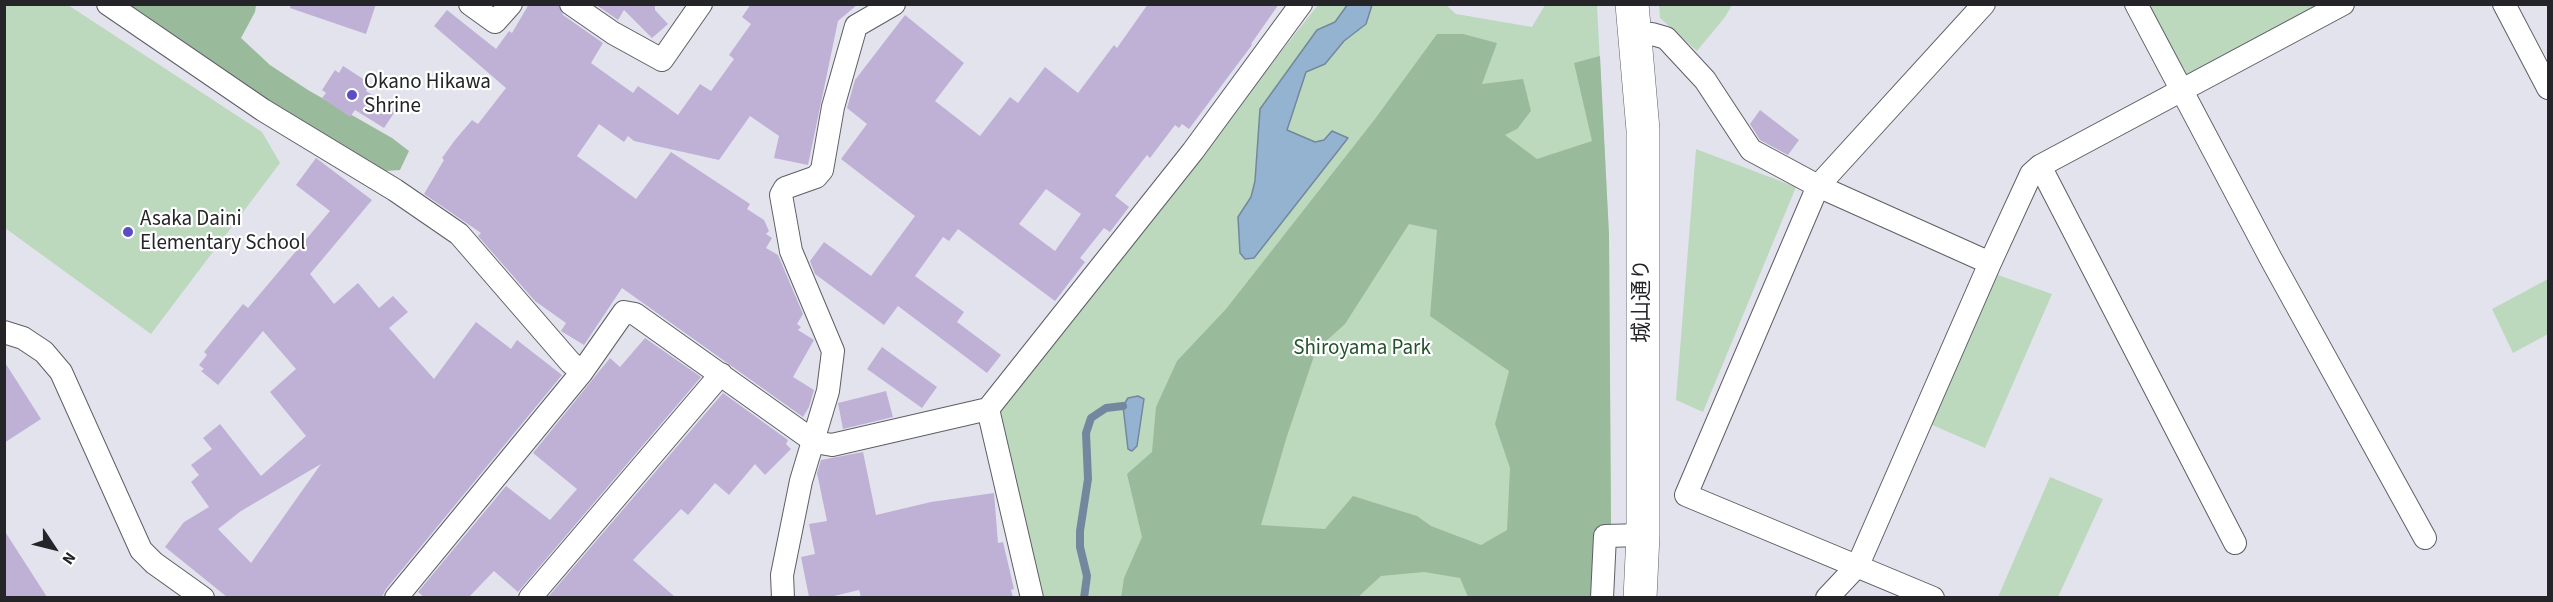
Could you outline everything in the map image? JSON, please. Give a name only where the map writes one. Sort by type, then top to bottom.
[{"type":"street","points":[[108,4],[262,110],[395,190],[459,234],[570,362],[582,372]]},
{"type":"street","points":[[470,4],[495,22],[511,4]]},
{"type":"street","points":[[571,4],[613,33],[662,60],[701,4]]},
{"type":"street","points":[[783,597],[782,575],[799,492],[828,391],[833,351],[791,251],[781,195],[784,188],[816,177],[822,170],[833,106],[856,26],[894,4]]},
{"type":"street","points":[[396,597],[582,372],[624,312],[635,314],[815,442],[832,445],[988,409],[1193,151],[1301,4]]},
{"type":"street","points":[[1933,597],[1686,495],[1818,186],[1984,4]]},
{"type":"street","points":[[2136,4],[2271,259],[2425,538]]},
{"type":"street","points":[[1827,597],[1858,565],[2031,174],[2040,166],[2343,4]]},
{"type":"street","points":[[2504,4],[2548,88]]},
{"type":"street","points":[[1634,20],[1652,33],[1666,38],[1705,80],[1750,150],[1818,186],[1990,263]]},
{"type":"street","name":"城山通り","points":[[1634,20],[1643,130],[1643,535],[1640,597]]},
{"type":"street","points":[[2040,166],[2235,543]]},
{"type":"street","points":[[4,332],[23,338],[44,352],[61,372],[141,550],[154,563],[203,597]]},
{"type":"street","points":[[530,597],[721,374]]},
{"type":"street","points":[[988,409],[1032,597]]},
{"type":"street","points":[[1602,597],[1605,536],[1643,535]]},
{"type":"green space","name":"Asaka Daini Elementary School","points":[[5,4],[68,5],[262,132],[280,163],[151,334],[5,228]]},
{"type":"green space","points":[[128,5],[256,5],[255,12],[241,38],[270,65],[308,90],[392,138],[409,151],[400,170],[385,171],[274,104]]},
{"type":"green space","name":"Shiroyama Park","points":[[1318,5],[1446,5],[1456,14],[1532,27],[1545,5],[1597,5],[1609,235],[1611,525],[1598,526],[1594,597],[1043,597],[999,408]]},
{"type":"green space","points":[[1659,5],[1732,5],[1697,51],[1660,18]]},
{"type":"green space","points":[[2145,5],[2323,5],[2183,80]]},
{"type":"green space","points":[[1437,34],[1463,34],[1497,43],[1482,84],[1523,79],[1531,111],[1517,129],[1505,135],[1537,159],[1592,141],[1574,63],[1600,56],[1609,235],[1611,525],[1598,526],[1592,597],[1468,597],[1460,578],[1424,572],[1381,576],[1358,597],[1121,598],[1124,578],[1142,537],[1127,474],[1152,452],[1156,407],[1177,361],[1226,309],[1375,119]],"holes":[[[1409,224],[1437,230],[1430,316],[1509,371],[1495,424],[1510,468],[1507,530],[1481,545],[1431,526],[1417,516],[1353,496],[1325,529],[1261,525],[1287,436],[1316,350],[1345,324]]]},
{"type":"green space","points":[[1696,149],[1796,187],[1703,412],[1676,400]]},
{"type":"green space","points":[[1995,274],[2052,294],[1985,448],[1930,424]]},
{"type":"green space","points":[[2548,279],[2548,334],[2513,353],[2492,309]]},
{"type":"green space","points":[[2050,477],[2103,499],[2058,597],[1998,597]]},
{"type":"water","points":[[1348,4],[1372,5],[1366,24],[1344,41],[1325,64],[1306,72],[1287,130],[1315,142],[1324,140],[1332,131],[1348,138],[1254,258],[1245,259],[1240,253],[1238,217],[1251,197],[1255,181],[1260,109],[1317,30],[1335,22]]},
{"type":"water","points":[[1138,396],[1144,399],[1137,446],[1132,451],[1128,449],[1123,406],[1128,398]]},
{"type":"building","points":[[291,4],[376,4],[366,34],[290,8]]},
{"type":"building","points":[[529,4],[558,4],[563,15],[603,43],[591,63],[633,93],[638,86],[678,115],[700,84],[711,91],[734,59],[729,55],[751,24],[742,17],[751,4],[858,4],[838,21],[808,165],[774,158],[779,136],[750,116],[719,160],[634,141],[628,136],[624,142],[599,124],[577,156],[636,199],[671,152],[750,204],[747,209],[764,220],[769,231],[766,234],[772,238],[766,248],[778,255],[803,314],[797,324],[801,327],[798,330],[814,340],[793,377],[814,390],[803,417],[622,288],[584,345],[561,331],[566,323],[535,301],[478,236],[481,233],[424,194],[444,160],[442,158],[455,140],[472,120],[478,124],[506,88],[434,26],[447,10],[496,49],[509,31],[512,33]]},
{"type":"building","points":[[595,4],[655,4],[655,10],[668,24],[652,38],[624,10],[618,20]]},
{"type":"building","points":[[1148,4],[1279,4],[1252,45],[1189,129],[1182,124],[1179,128],[1175,125],[1150,158],[1147,155],[1115,196],[1129,207],[1110,232],[1104,228],[1080,258],[1085,262],[1055,301],[958,229],[949,241],[943,237],[915,276],[964,312],[957,322],[1001,355],[987,373],[898,306],[884,325],[815,274],[810,261],[824,242],[871,276],[915,216],[841,159],[867,124],[847,108],[855,80],[905,15],[964,63],[935,101],[980,136],[1010,97],[1018,103],[1045,67],[1078,93],[1114,45],[1117,48]],"holes":[[[1046,189],[1081,214],[1055,251],[1019,224]]]},
{"type":"building","points":[[343,66],[371,84],[366,91],[396,110],[384,128],[355,110],[350,117],[322,98],[326,93],[322,90],[335,70],[339,73]]},
{"type":"building","points":[[1760,110],[1799,140],[1788,155],[1760,140],[1750,124]]},
{"type":"building","points":[[316,158],[372,200],[310,274],[334,304],[358,283],[379,308],[393,296],[408,312],[389,328],[434,379],[476,322],[511,349],[517,340],[562,375],[386,589],[382,597],[227,597],[165,547],[184,522],[209,507],[191,482],[199,475],[191,465],[212,449],[203,438],[220,424],[261,476],[306,436],[270,392],[296,369],[263,331],[218,385],[201,371],[204,369],[199,365],[207,355],[204,352],[243,304],[248,308],[330,211],[296,185]],"holes":[[[321,464],[251,563],[218,529],[241,511]]]},
{"type":"building","points":[[645,338],[701,377],[518,592],[494,571],[469,597],[424,597],[418,592],[506,486],[550,520],[577,489],[533,453],[610,358],[620,367]]},
{"type":"building","points":[[882,347],[937,387],[922,408],[867,369]]},
{"type":"building","points":[[4,361],[41,419],[4,443]]},
{"type":"building","points":[[886,391],[893,417],[843,429],[838,403]]},
{"type":"building","points":[[723,393],[788,440],[786,444],[791,449],[765,475],[755,464],[729,495],[715,483],[688,515],[681,509],[633,560],[675,597],[548,597]]},
{"type":"building","points":[[863,452],[876,515],[931,502],[994,493],[998,543],[1003,542],[1014,589],[1011,590],[1013,597],[861,597],[859,590],[830,597],[809,597],[801,557],[815,554],[809,524],[827,521],[817,473],[821,460]]},
{"type":"building","points":[[4,530],[47,597],[4,597]]},
{"type":"waterway","points":[[1084,598],[1087,576],[1080,547],[1080,531],[1088,479],[1086,433],[1091,418],[1106,408],[1123,406]]},
{"type":"place","name":"Okano Hikawa Shrine","points":[[352,95]]},
{"type":"place","name":"Asaka Daini Elementary School","points":[[128,232]]}]
